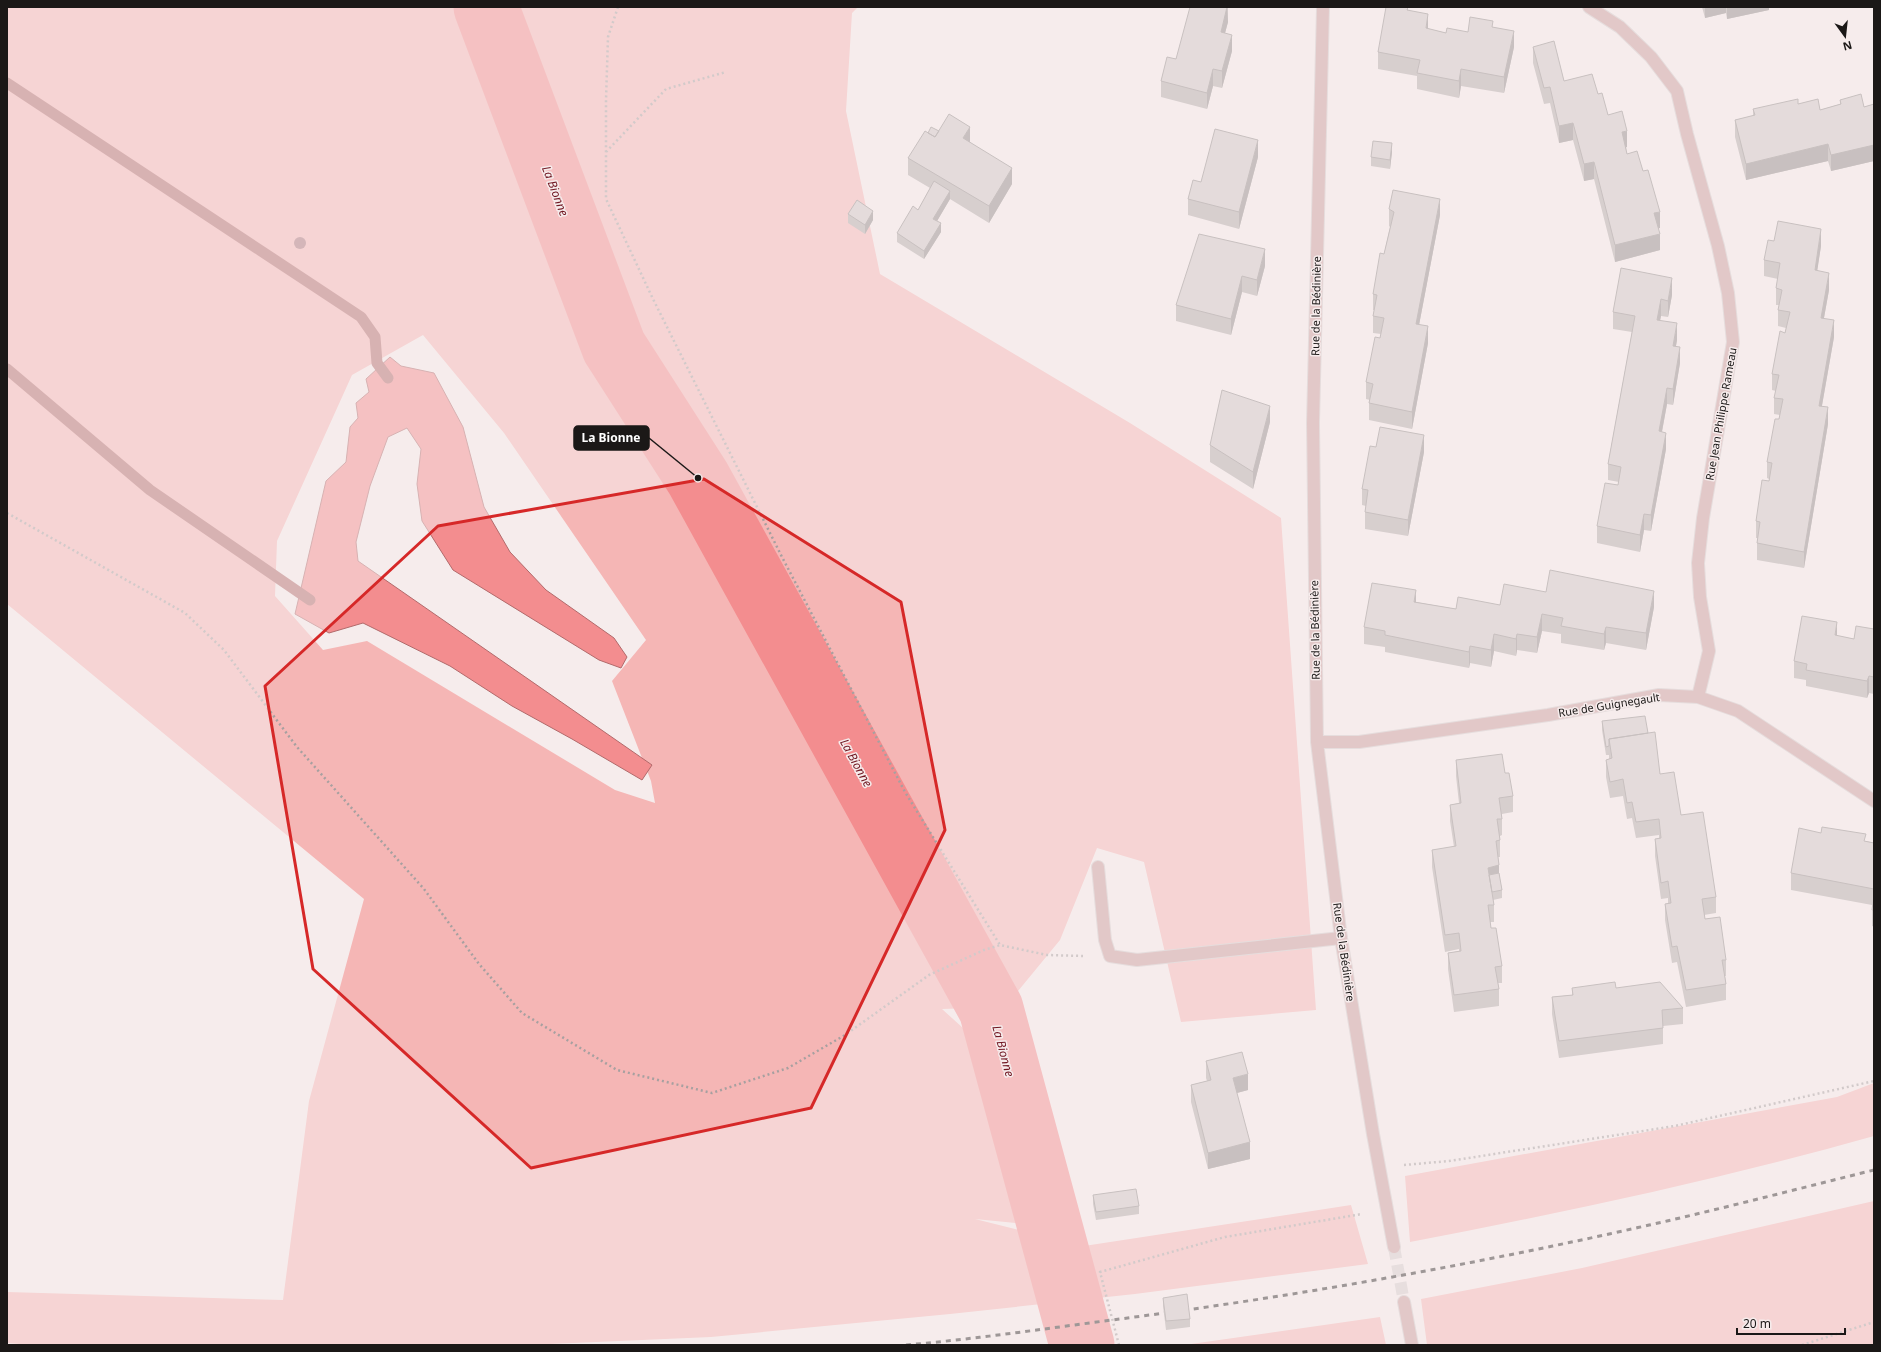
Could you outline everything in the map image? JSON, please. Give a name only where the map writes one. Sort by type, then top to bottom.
[{"type":"street","name":"Rue de la Bédinière","points":[[1323,7],[1313,423],[1317,742],[1340,938],[1394,1247]]},
{"type":"street","name":"Rue Jean Philippe Rameau","points":[[1589,7],[1620,27],[1651,57],[1677,91],[1687,134],[1718,246],[1728,293],[1733,342],[1703,518],[1698,563],[1700,598],[1709,651],[1698,696]]},
{"type":"street","name":"Rue de Guignegault","points":[[1317,742],[1359,742],[1548,715],[1659,695],[1698,696],[1738,711],[1874,801]]},
{"type":"street","points":[[1098,867],[1106,940],[1110,956],[1137,960],[1340,938]]},
{"type":"street","points":[[1404,1302],[1412,1345]]},
{"type":"path","points":[[618,7],[608,38],[606,199],[652,299],[779,550],[905,792],[1000,945]]},
{"type":"path","points":[[606,152],[666,89],[726,72]]},
{"type":"path","points":[[7,513],[185,613],[224,650],[297,748],[424,889],[479,964],[522,1013],[617,1070],[712,1093],[788,1068],[845,1035],[929,975],[984,950],[1000,945],[1046,955],[1110,956]]},
{"type":"path","points":[[1380,1167],[1449,1161],[1675,1126],[1874,1081]]},
{"type":"path","points":[[1119,1345],[1100,1272],[1225,1237],[1388,1210]]},
{"type":"path","points":[[1802,1345],[1874,1322]]},
{"type":"highlighted area","points":[[704,479],[901,602],[945,830],[811,1108],[531,1168],[313,969],[265,686],[438,526]]},
{"type":"shaded area","points":[[7,7],[858,7],[852,13],[846,111],[880,274],[1130,423],[1281,518],[1316,1010],[1181,1022],[1144,862],[1097,848],[1060,940],[1005,1007],[942,1009],[995,1057],[1045,1226],[975,1219],[1084,1246],[1351,1205],[1368,1264],[1135,1294],[950,1314],[711,1337],[527,1345],[31,1345],[7,1343],[7,1292],[283,1300],[309,1101],[364,899],[7,604]],"holes":[[[423,335],[504,433],[646,640],[612,681],[651,781],[655,803],[615,790],[367,641],[323,650],[275,596],[277,541],[352,375]]]},
{"type":"shaded area","points":[[390,357],[401,366],[434,373],[463,427],[484,507],[510,552],[546,590],[614,638],[627,657],[621,668],[599,660],[453,570],[422,521],[417,484],[421,449],[407,428],[388,437],[370,486],[356,542],[358,561],[652,765],[642,780],[512,706],[450,666],[363,623],[329,633],[295,614],[326,481],[346,462],[350,427],[358,418],[356,403],[369,392],[366,379]]},
{"type":"shaded area","points":[[1874,1083],[1874,1136],[1701,1181],[1527,1219],[1410,1242],[1405,1176],[1837,1097]]},
{"type":"shaded area","points":[[1874,1201],[1874,1345],[1427,1345],[1421,1299],[1582,1268]]},
{"type":"shaded area","points":[[1380,1317],[1386,1345],[1184,1345]]},
{"type":"building","points":[[1190,7],[1227,7],[1221,32],[1232,35],[1222,71],[1213,69],[1207,93],[1161,81],[1167,57],[1176,59]]},
{"type":"building","points":[[1386,7],[1408,7],[1407,10],[1428,14],[1426,28],[1446,33],[1447,28],[1468,32],[1470,17],[1493,21],[1492,27],[1514,31],[1504,77],[1461,69],[1459,81],[1417,73],[1420,60],[1378,52]]},
{"type":"building","points":[[1554,41],[1564,81],[1592,74],[1598,94],[1602,93],[1608,115],[1622,111],[1627,131],[1622,132],[1627,154],[1637,151],[1643,171],[1648,170],[1660,212],[1654,213],[1660,234],[1615,245],[1594,162],[1584,164],[1573,123],[1559,126],[1550,87],[1544,88],[1533,47]]},
{"type":"building","points":[[1861,94],[1864,107],[1874,104],[1874,145],[1831,155],[1828,144],[1746,164],[1735,120],[1755,115],[1753,109],[1798,99],[1798,104],[1818,99],[1820,110],[1841,104],[1840,100]]},
{"type":"building","points":[[949,114],[970,127],[963,138],[1012,168],[989,206],[908,158],[925,131],[935,137]]},
{"type":"building","points":[[931,127],[939,131],[935,137],[928,133]]},
{"type":"building","points":[[1215,129],[1258,140],[1239,212],[1188,199],[1193,180],[1201,182]]},
{"type":"building","points":[[1373,141],[1392,143],[1390,160],[1371,157]]},
{"type":"building","points":[[934,181],[950,191],[933,219],[941,223],[924,251],[897,233],[913,206],[918,210]]},
{"type":"building","points":[[1393,190],[1440,199],[1416,324],[1428,326],[1412,412],[1369,403],[1373,384],[1366,382],[1375,337],[1380,338],[1384,318],[1373,316],[1377,295],[1373,294],[1380,253],[1384,254],[1394,212],[1389,209]]},
{"type":"building","points":[[857,200],[873,211],[865,225],[848,214]]},
{"type":"building","points":[[1778,221],[1821,229],[1815,270],[1829,273],[1821,318],[1834,320],[1819,406],[1828,407],[1804,552],[1757,543],[1760,522],[1756,521],[1762,480],[1769,481],[1772,463],[1767,462],[1775,419],[1779,419],[1783,399],[1774,398],[1779,375],[1772,374],[1780,331],[1785,333],[1790,312],[1778,310],[1782,290],[1776,288],[1780,263],[1764,260],[1768,240],[1774,241]]},
{"type":"building","points":[[1199,234],[1265,249],[1257,280],[1242,276],[1231,319],[1176,305]]},
{"type":"building","points":[[1621,268],[1672,278],[1668,301],[1661,299],[1657,320],[1677,323],[1673,346],[1680,347],[1673,389],[1667,388],[1659,431],[1666,433],[1651,515],[1644,514],[1640,535],[1597,526],[1605,483],[1618,485],[1621,467],[1608,464],[1635,316],[1613,312]]},
{"type":"building","points":[[1222,390],[1270,406],[1253,472],[1210,445]]},
{"type":"building","points":[[1380,427],[1424,435],[1408,520],[1365,512],[1368,490],[1362,489],[1370,446],[1376,447]]},
{"type":"building","points":[[1550,570],[1654,591],[1646,633],[1606,627],[1604,634],[1561,626],[1563,618],[1542,614],[1537,637],[1517,634],[1516,639],[1494,634],[1491,650],[1470,646],[1469,652],[1385,635],[1385,631],[1364,627],[1372,583],[1416,590],[1414,602],[1456,609],[1458,597],[1500,605],[1504,584],[1546,592]]},
{"type":"building","points":[[1802,616],[1837,622],[1835,635],[1854,639],[1856,626],[1874,629],[1874,677],[1869,676],[1867,681],[1806,670],[1807,664],[1794,661]]},
{"type":"building","points":[[1645,716],[1648,733],[1609,739],[1609,746],[1606,747],[1602,721]]},
{"type":"building","points":[[1655,732],[1660,774],[1674,772],[1681,815],[1703,812],[1716,897],[1702,899],[1705,919],[1720,917],[1726,960],[1722,960],[1726,984],[1686,990],[1677,946],[1672,947],[1665,904],[1671,903],[1668,881],[1661,883],[1655,839],[1661,838],[1659,819],[1636,822],[1632,802],[1627,803],[1623,779],[1610,782],[1606,760],[1612,758],[1609,739]]},
{"type":"building","points":[[1502,754],[1505,773],[1509,773],[1513,796],[1499,798],[1502,819],[1497,819],[1500,840],[1496,841],[1499,865],[1488,868],[1494,905],[1488,905],[1491,928],[1496,928],[1502,966],[1495,967],[1499,989],[1454,995],[1448,953],[1461,951],[1459,933],[1445,935],[1432,850],[1456,846],[1450,805],[1461,803],[1456,760]]},
{"type":"building","points":[[1822,827],[1866,834],[1864,841],[1874,843],[1874,889],[1791,873],[1799,828],[1821,833]]},
{"type":"building","points":[[1499,873],[1502,890],[1492,892],[1489,875]]},
{"type":"building","points":[[1874,895],[1874,910],[1872,910]]},
{"type":"building","points":[[1615,982],[1616,988],[1660,982],[1683,1008],[1662,1010],[1663,1028],[1559,1041],[1552,997],[1573,995],[1572,988]]},
{"type":"building","points":[[1242,1052],[1248,1074],[1233,1078],[1250,1142],[1208,1153],[1191,1085],[1211,1080],[1206,1061]]},
{"type":"building","points":[[1136,1189],[1139,1206],[1096,1212],[1093,1195]]},
{"type":"building","points":[[1187,1294],[1190,1319],[1166,1321],[1163,1298]]},
{"type":"waterway","name":"La Bionne","points":[[486,7],[614,347],[698,478],[991,1009],[1082,1345]]},
{"type":"waterway","points":[[7,83],[361,317],[375,337],[377,363],[388,378]]},
{"type":"waterway","points":[[7,369],[150,490],[310,600]]},
{"type":"tunnel","points":[[1394,1247],[1404,1302]]},
{"type":"railway","points":[[906,1345],[1009,1334],[1182,1311],[1391,1277],[1529,1251],[1693,1215],[1874,1170]]},
{"type":"place","name":"La Bionne","points":[[698,478]]}]
